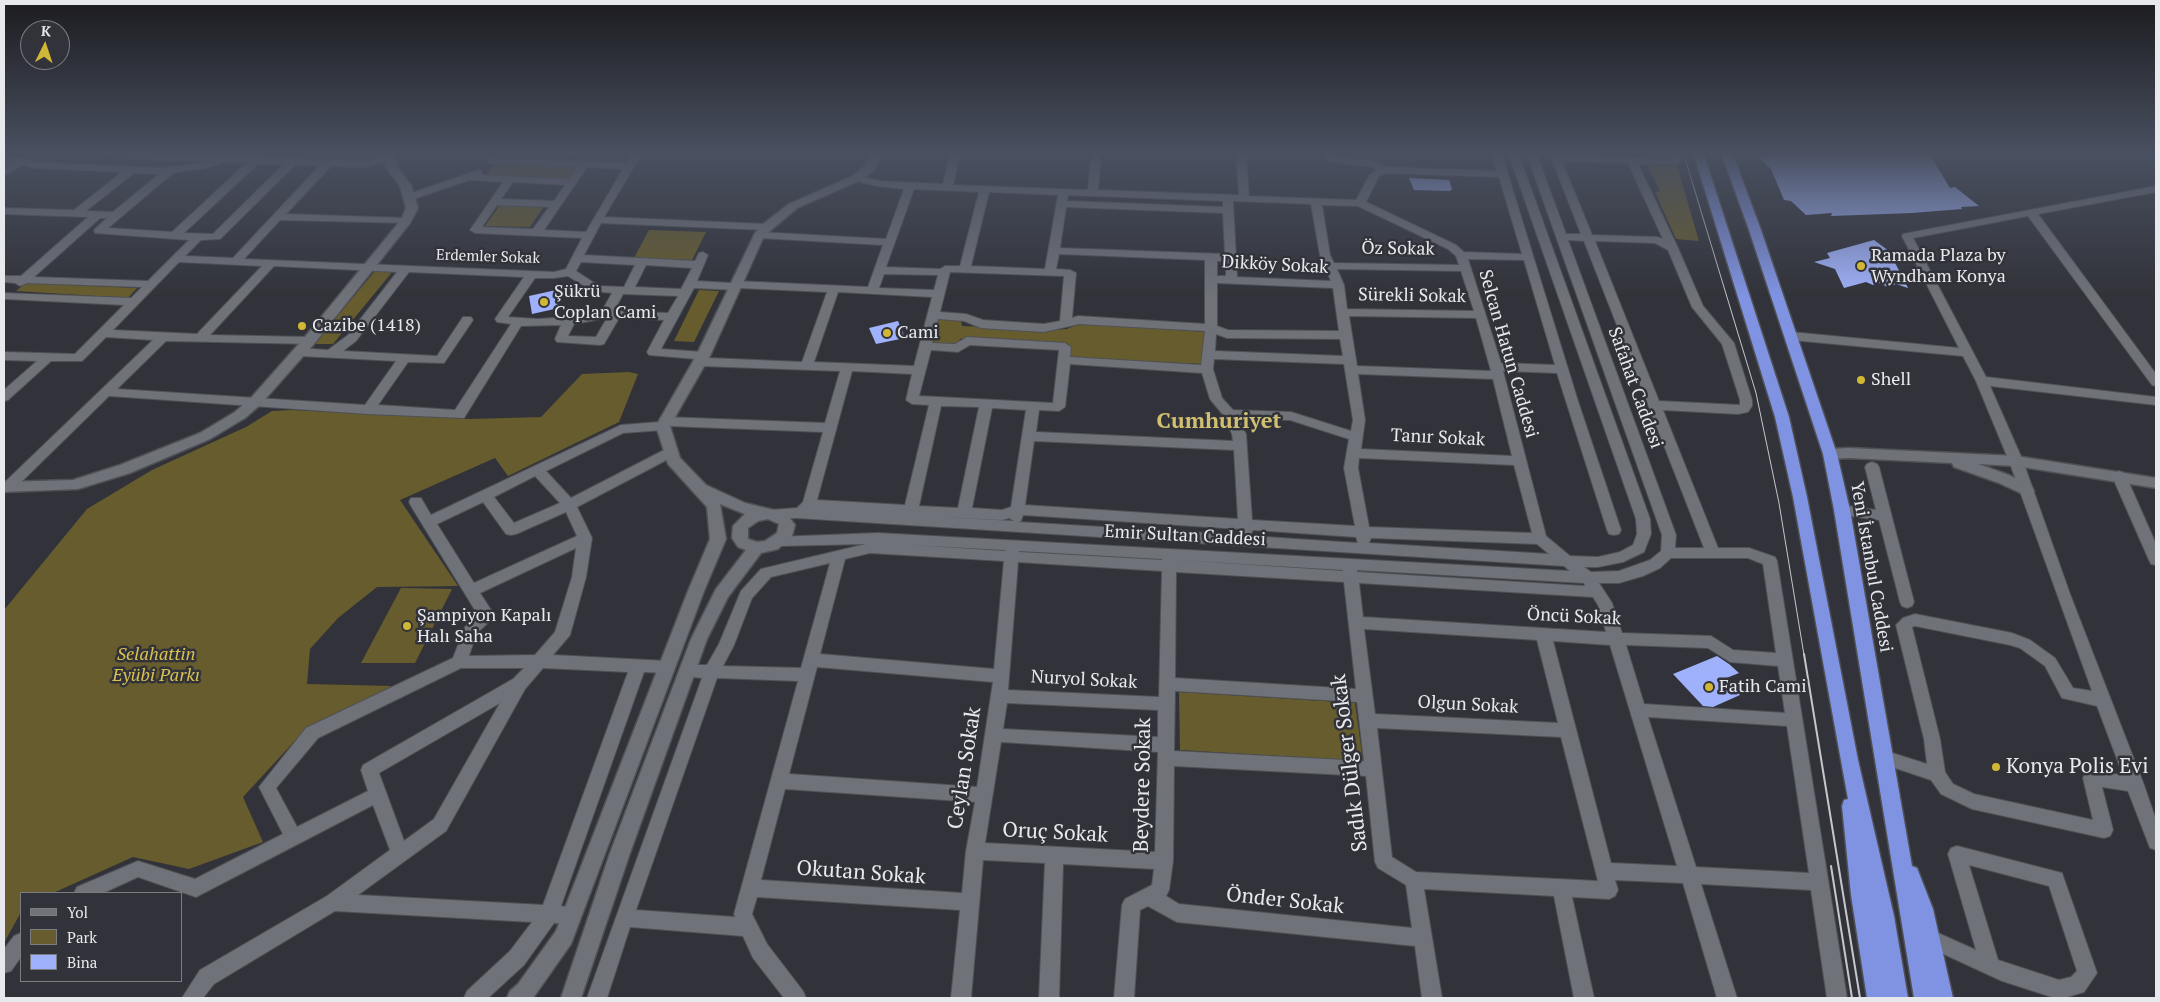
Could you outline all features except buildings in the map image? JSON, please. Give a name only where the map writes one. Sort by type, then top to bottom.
[{"type":"highway","points":[[1714,202],[1782,417],[1803,514],[1849,760],[1884,916],[1898,998]]},
{"type":"highway","name":"Yeni İstanbul Caddesi","points":[[1744,202],[1830,454],[1842,510],[1898,849],[1925,998]]},
{"type":"highway","points":[[1849,760],[1858,875],[1878,998]]},
{"type":"highway","points":[[1898,849],[1913,881],[1943,998]]},
{"type":"street","points":[[76,214],[91,202]]},
{"type":"street","points":[[132,202],[99,231],[216,237],[252,202]]},
{"type":"street","points":[[175,235],[211,202]]},
{"type":"street","points":[[236,261],[292,202]]},
{"type":"street","points":[[6,487],[74,485],[125,469],[205,436],[240,415],[255,402],[310,341],[371,266],[406,221],[412,208],[411,202]]},
{"type":"street","points":[[557,204],[496,202],[475,230],[589,235]]},
{"type":"street","points":[[608,202],[570,272],[596,289],[624,290],[735,285],[939,294]]},
{"type":"street","points":[[517,998],[525,991],[564,937],[718,539],[714,506],[702,490],[673,460],[664,423],[701,359],[762,231],[792,206],[802,202]]},
{"type":"street","points":[[872,290],[904,202]]},
{"type":"street","points":[[965,269],[982,202]]},
{"type":"street","points":[[1228,202],[1232,280]]},
{"type":"street","points":[[1310,202],[1360,203]]},
{"type":"street","points":[[1316,202],[1325,255],[1338,285],[1359,420],[1351,468],[1366,548]]},
{"type":"street","points":[[1511,202],[1614,530]]},
{"type":"street","name":"Safahat Caddesi","points":[[1531,202],[1643,519],[1644,534],[1639,548],[1623,557],[1598,562],[1568,561]]},
{"type":"street","name":"Safahat Caddesi","points":[[1549,202],[1670,536],[1668,553]]},
{"type":"street","points":[[1572,202],[1713,553]]},
{"type":"street","points":[[1651,202],[1698,307],[1728,343],[1732,351],[1746,400],[1746,406],[1738,410],[1653,405]]},
{"type":"street","points":[[2095,202],[1908,236],[1982,381],[2016,460],[2063,594],[2105,701],[2156,842]]},
{"type":"street","name":"Selcan Hatun Caddesi","points":[[1360,203],[1452,247],[1460,255],[1497,371],[1540,539]]},
{"type":"street","points":[[537,232],[557,204]]},
{"type":"street","points":[[1050,273],[1062,204],[1229,210]]},
{"type":"street","points":[[4,211],[116,215]]},
{"type":"street","points":[[4,297],[98,214]]},
{"type":"street","points":[[2032,214],[2156,382]]},
{"type":"street","points":[[277,218],[406,221]]},
{"type":"street","points":[[597,220],[890,242]]},
{"type":"street","points":[[4,356],[78,358],[198,237]]},
{"type":"street","points":[[1562,237],[1657,240],[1673,248]]},
{"type":"street","points":[[1054,251],[1231,258]]},
{"type":"street","points":[[1460,255],[1527,257]]},
{"type":"street","points":[[577,258],[642,262],[701,260],[673,317],[653,352],[701,359],[807,366],[920,370]]},
{"type":"street","points":[[1211,258],[1211,328],[1207,368],[1216,399],[1230,414],[1240,434],[1246,541]]},
{"type":"street","name":"Erdemler Sokak","points":[[176,259],[554,275],[570,272]]},
{"type":"street","points":[[569,321],[561,339],[600,341],[611,314],[642,262]]},
{"type":"street","points":[[200,338],[271,263]]},
{"type":"street","name":"Öz Sokak","points":[[1330,266],[1465,268]]},
{"type":"street","points":[[330,354],[352,338],[406,268]]},
{"type":"street","points":[[926,346],[958,348],[967,341],[1065,346],[1059,408],[912,400],[945,269],[1070,273],[1066,324]]},
{"type":"street","points":[[880,270],[944,272]]},
{"type":"street","points":[[532,274],[501,319],[537,323],[569,321],[611,314],[673,317]]},
{"type":"street","points":[[4,279],[151,284]]},
{"type":"street","name":"Dikköy Sokak","points":[[1211,279],[1338,285]]},
{"type":"street","points":[[807,366],[834,289]]},
{"type":"street","points":[[4,297],[133,302]]},
{"type":"street","name":"Sürekli Sokak","points":[[1342,312],[1480,315]]},
{"type":"street","points":[[934,314],[966,318],[981,324],[1044,328],[1078,320],[1211,328],[1227,334],[1346,335]]},
{"type":"street","points":[[300,352],[440,360],[467,320]]},
{"type":"street","points":[[106,392],[459,415],[518,322]]},
{"type":"street","points":[[103,333],[163,337],[310,341]]},
{"type":"street","points":[[1791,336],[1967,353]]},
{"type":"street","points":[[6,487],[163,337]]},
{"type":"street","points":[[1208,355],[1351,365],[1497,371],[1562,369]]},
{"type":"street","points":[[4,397],[46,358]]},
{"type":"street","points":[[368,410],[405,358]]},
{"type":"street","points":[[1064,360],[1207,368]]},
{"type":"street","points":[[809,505],[847,368]]},
{"type":"street","points":[[1982,381],[2156,400]]},
{"type":"street","points":[[910,510],[936,401]]},
{"type":"street","points":[[964,513],[986,404]]},
{"type":"street","points":[[1014,527],[1033,406]]},
{"type":"street","points":[[1230,414],[1291,416],[1356,437]]},
{"type":"street","points":[[428,522],[621,429],[664,423],[830,428]]},
{"type":"street","points":[[1028,436],[1240,446]]},
{"type":"street","points":[[485,494],[511,530],[569,505],[671,452]]},
{"type":"street","name":"Tanır Sokak","points":[[1353,453],[1520,461]]},
{"type":"street","points":[[1830,454],[2016,460],[2156,483]]},
{"type":"street","points":[[1941,457],[2004,479],[2027,491]]},
{"type":"street","points":[[1872,467],[1907,602]]},
{"type":"street","points":[[192,998],[207,977],[333,902],[440,825],[519,684],[562,635],[579,577],[585,538],[569,505],[537,470]]},
{"type":"street","points":[[2120,476],[2156,560]]},
{"type":"street","points":[[702,490],[740,507],[781,517],[787,525],[786,531],[779,541],[773,545],[756,548],[743,542],[740,538],[741,526]]},
{"type":"street","points":[[416,502],[487,616],[470,632],[459,662]]},
{"type":"street","points":[[796,513],[809,505],[1002,515],[1017,510],[1362,532],[1540,539],[1588,578],[1605,603],[1727,998]]},
{"type":"street","points":[[1842,510],[1885,516]]},
{"type":"street","name":"Emir Sultan Caddesi","points":[[768,514],[796,513],[1568,561]]},
{"type":"street","points":[[718,539],[741,526],[746,520],[768,514]]},
{"type":"street","points":[[471,591],[585,538]]},
{"type":"street","points":[[779,541],[878,538],[1011,552]]},
{"type":"street","points":[[571,998],[620,853],[699,639],[722,593],[756,548]]},
{"type":"street","points":[[597,998],[712,671],[726,645],[746,594],[766,573],[870,548],[1011,552],[1169,560],[1350,571],[1598,592]]},
{"type":"street","name":"Ceylan Sokak","points":[[961,998],[975,851],[1000,696],[1011,552]]},
{"type":"street","points":[[1350,571],[1588,578],[1619,576],[1638,572],[1655,564],[1668,553],[1749,553],[1770,561],[1837,998]]},
{"type":"street","points":[[796,998],[760,951],[743,914],[839,556]]},
{"type":"street","name":"Beydere Sokak","points":[[1124,998],[1131,905],[1160,890],[1164,861],[1169,560]]},
{"type":"street","name":"Sadık Dülger Sokak","points":[[1350,571],[1384,862],[1414,880]]},
{"type":"street","points":[[2105,701],[2068,693],[2050,662],[2025,644],[2012,639],[1916,620],[1904,625],[1932,739],[1937,774],[1947,789],[1972,802],[2104,830],[2091,778],[2136,785]]},
{"type":"street","name":"Öncü Sokak","points":[[1357,623],[1616,639],[1712,642],[1730,656],[1784,660]]},
{"type":"street","points":[[1432,998],[1414,880],[1609,890],[1543,634]]},
{"type":"street","points":[[294,838],[267,787],[312,733],[459,662],[539,661],[667,667]]},
{"type":"street","points":[[474,998],[517,958],[549,914],[638,666]]},
{"type":"street","points":[[687,671],[810,668],[1001,676]]},
{"type":"street","points":[[400,853],[369,770],[519,684]]},
{"type":"street","points":[[1167,684],[1364,696]]},
{"type":"street","name":"Nuryol Sokak","points":[[1000,696],[1167,704]]},
{"type":"street","points":[[1638,710],[1793,720]]},
{"type":"street","name":"Olgun Sokak","points":[[1367,720],[1568,730]]},
{"type":"street","points":[[994,735],[1166,752],[1372,769]]},
{"type":"street","points":[[1883,757],[1937,774]]},
{"type":"street","points":[[780,780],[984,795]]},
{"type":"street","points":[[85,892],[138,869],[196,888],[378,794]]},
{"type":"street","name":"Oruç Sokak","points":[[975,851],[1164,861]]},
{"type":"street","points":[[1929,938],[1990,966],[2059,990],[2077,985],[2087,972],[2056,879],[1958,854],[1990,966]]},
{"type":"street","points":[[1049,998],[1054,855]]},
{"type":"street","points":[[1604,871],[1819,882]]},
{"type":"street","points":[[1561,887],[1584,998]]},
{"type":"street","name":"Okutan Sokak","points":[[750,888],[970,902]]},
{"type":"street","name":"Önder Sokak","points":[[1148,896],[1177,913],[1423,938]]},
{"type":"street","points":[[333,902],[572,915]]},
{"type":"street","points":[[624,918],[749,927]]},
{"type":"street","points":[[4,964],[20,943]]},
{"type":"green space","points":[[1659,202],[1687,202],[1699,241],[1676,239]]},
{"type":"green space","points":[[500,205],[544,206],[530,227],[485,226]]},
{"type":"green space","points":[[649,230],[706,232],[692,260],[634,258]]},
{"type":"green space","points":[[375,271],[393,271],[333,344],[314,344]]},
{"type":"green space","points":[[26,283],[137,288],[128,298],[16,291]]},
{"type":"green space","points":[[699,290],[719,291],[694,342],[674,341]]},
{"type":"green space","points":[[936,318],[961,321],[962,326],[1053,330],[1067,329],[1080,323],[1205,332],[1203,364],[1071,358],[1070,345],[1066,343],[966,338],[960,339],[959,344],[930,343]]},
{"type":"green space","name":"Selahattin Eyübi Parkı","points":[[629,372],[638,374],[619,422],[508,476],[495,458],[400,500],[458,586],[377,587],[338,618],[310,649],[307,684],[392,686],[302,733],[243,797],[263,842],[189,869],[133,857],[55,892],[20,892],[20,914],[4,943],[4,610],[87,509],[152,470],[246,427],[272,411],[292,410],[470,419],[541,417],[582,374]]},
{"type":"green space","name":"Şampiyon Kapalı Halı Saha","points":[[401,588],[452,589],[415,663],[361,663]]},
{"type":"green space","points":[[1179,692],[1355,703],[1363,761],[1180,750]]},
{"type":"tram line","points":[[1698,202],[1756,393],[1779,503],[1804,655]]},
{"type":"tram line","points":[[1804,654],[1860,998]]},
{"type":"tram line","points":[[1831,866],[1852,998]]},
{"type":"place","name":"Ramada Plaza by Wyndham Konya","points":[[1861,266]]},
{"type":"place","name":"Şükrü Coplan Cami","points":[[544,302]]},
{"type":"place","name":"Cazibe (1418)","points":[[302,326]]},
{"type":"place","name":"Cami","points":[[887,333]]},
{"type":"place","name":"Shell","points":[[1861,380]]},
{"type":"place","name":"Şampiyon Kapalı Halı Saha","points":[[407,626]]},
{"type":"place","name":"Fatih Cami","points":[[1709,687]]},
{"type":"place","name":"Konya Polis Evi","points":[[1996,767]]},
{"type":"district","name":"Cumhuriyet","points":[[1219,422]]}]
